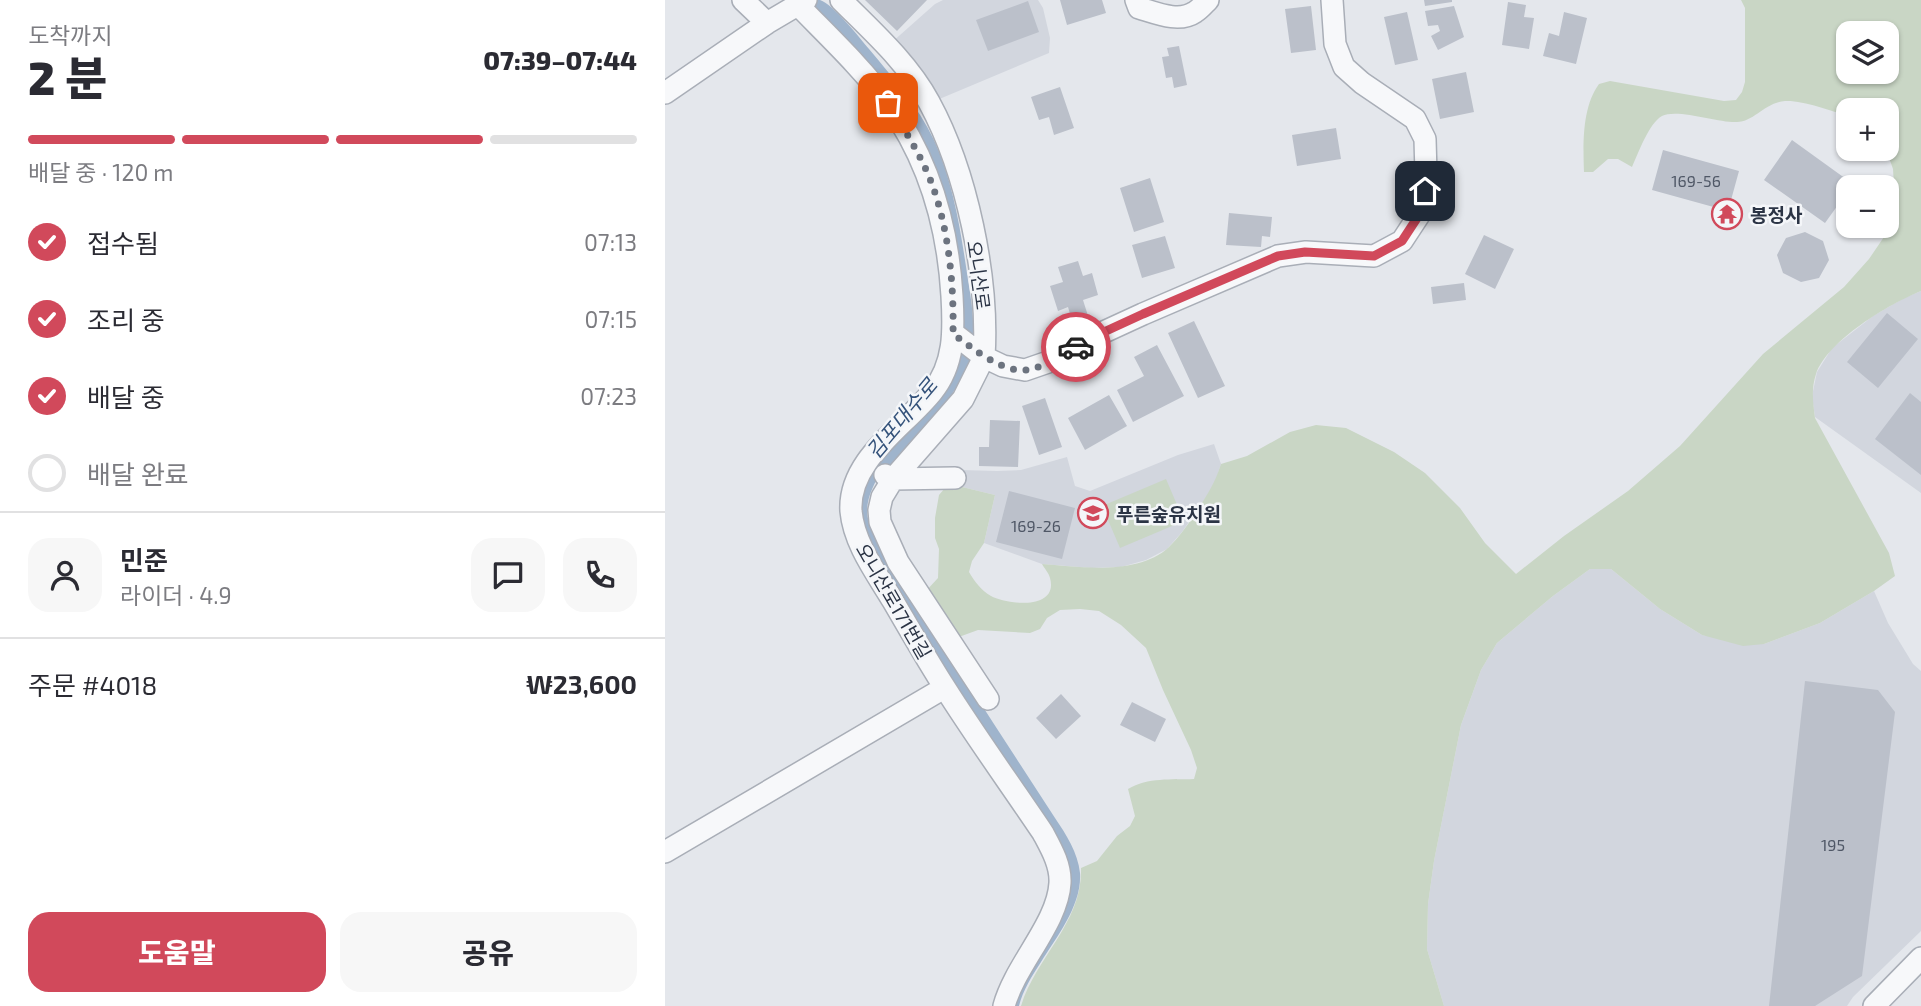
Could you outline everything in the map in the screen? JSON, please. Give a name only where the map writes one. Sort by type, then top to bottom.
[{"type":"street","points":[[744,0],[767,23]]},
{"type":"street","name":"오니산로","points":[[841,0],[903,65],[928,100],[948,142],[959,173],[977,253],[985,314],[981,354]]},
{"type":"street","points":[[1136,0],[1139,8],[1167,16],[1195,13],[1208,0]]},
{"type":"street","points":[[955,335],[1003,366],[1025,370],[1053,360],[1130,320],[1278,256],[1305,252],[1374,256],[1402,241],[1423,209],[1425,139],[1415,119],[1361,83],[1344,67],[1335,44],[1332,0]]},
{"type":"street","points":[[665,93],[767,23],[802,3]]},
{"type":"street","name":"오니산로171번길","points":[[802,3],[888,103],[910,139],[932,184],[945,234],[955,335],[946,369],[933,391],[876,450],[855,486],[851,508],[854,529],[868,557],[944,688],[1043,833],[1054,854],[1060,883],[1056,903],[1009,990],[1005,1006]]},
{"type":"street","points":[[981,354],[971,384],[955,411],[892,478],[879,510],[880,522],[898,562],[988,699]]},
{"type":"street","points":[[865,467],[892,478],[955,478]]},
{"type":"street","points":[[665,852],[944,688]]},
{"type":"street","points":[[1874,1006],[1921,958]]},
{"type":"shaded area","points":[[943,0],[1038,0],[1043,8],[1050,38],[1049,53],[937,100],[891,43]]},
{"type":"shaded area","points":[[1921,291],[1921,493],[1815,417],[1812,396],[1817,372],[1832,348],[1873,316]]},
{"type":"shaded area","name":"푸른숲유치원","points":[[1214,444],[1221,464],[1214,486],[1182,532],[1167,549],[1146,560],[1121,567],[1042,564],[984,543],[995,495],[958,486],[960,470],[1021,470],[1067,457],[1075,486],[1090,491],[1178,455]]},
{"type":"shaded area","points":[[1590,569],[1611,569],[1660,609],[1702,635],[1764,644],[1820,623],[1874,591],[1888,623],[1913,664],[1921,671],[1921,931],[1847,1006],[1444,1006],[1427,949],[1428,904],[1461,725],[1481,670],[1497,643]]},
{"type":"green space","points":[[1741,0],[1921,0],[1921,291],[1877,314],[1846,336],[1823,361],[1816,374],[1813,390],[1815,418],[1889,553],[1895,576],[1820,623],[1764,644],[1743,646],[1702,635],[1660,609],[1611,569],[1590,569],[1497,643],[1481,670],[1461,725],[1434,861],[1428,904],[1427,949],[1444,1006],[1021,1006],[1037,971],[1075,905],[1081,868],[1097,861],[1117,836],[1130,826],[1135,816],[1128,789],[1152,781],[1194,779],[1197,768],[1146,648],[1121,625],[1099,611],[1060,610],[1047,618],[1040,629],[1030,633],[978,630],[956,638],[925,592],[938,578],[939,549],[935,538],[935,518],[939,495],[945,488],[958,486],[995,495],[984,543],[972,561],[969,572],[991,596],[1019,603],[1030,602],[1047,596],[1051,588],[1049,576],[1042,564],[1091,568],[1125,566],[1156,556],[1169,547],[1188,525],[1205,498],[1221,464],[1247,456],[1290,432],[1316,425],[1346,428],[1394,452],[1425,473],[1460,508],[1485,543],[1516,574],[1628,491],[1680,446],[1763,354],[1844,287],[1883,238],[1899,238],[1899,175],[1893,175],[1890,161],[1899,161],[1899,98],[1836,98],[1836,112],[1792,101],[1778,102],[1749,119],[1737,122],[1669,114],[1662,116],[1653,125],[1632,167],[1618,159],[1608,159],[1593,172],[1584,172],[1587,115],[1593,93],[1599,84],[1610,81],[1724,101],[1736,100],[1745,82],[1745,8]]},
{"type":"green space","points":[[1166,479],[1184,521],[1120,548],[1102,506]]},
{"type":"water","points":[[799,0],[820,0],[832,8],[905,93],[934,140],[956,209],[972,308],[970,360],[950,397],[876,481],[867,511],[873,532],[884,553],[1063,831],[1077,858],[1080,885],[1073,908],[1028,983],[1019,1006],[1010,1006],[1069,873],[1067,860],[1055,836],[953,682],[861,531],[860,488],[902,432],[961,321],[893,95],[842,34]]},
{"type":"building","points":[[865,0],[927,0],[897,31]]},
{"type":"building","points":[[1060,0],[1102,0],[1106,13],[1067,25]]},
{"type":"building","points":[[1424,0],[1452,0],[1452,2],[1425,6]]},
{"type":"building","points":[[1028,1],[1039,32],[988,51],[976,20]]},
{"type":"building","points":[[1508,2],[1526,5],[1524,17],[1534,18],[1529,49],[1502,45]]},
{"type":"building","points":[[1311,6],[1316,50],[1291,53],[1285,9]]},
{"type":"building","points":[[1454,6],[1464,37],[1438,50],[1431,36],[1440,31],[1438,25],[1428,26],[1425,11]]},
{"type":"building","points":[[1407,12],[1418,60],[1395,65],[1384,17]]},
{"type":"building","points":[[1564,12],[1587,18],[1576,64],[1543,56],[1549,33],[1559,36]]},
{"type":"building","points":[[1179,46],[1187,85],[1174,88],[1172,77],[1166,78],[1162,57],[1169,56],[1167,48]]},
{"type":"building","points":[[1466,72],[1474,112],[1440,119],[1432,79]]},
{"type":"building","points":[[1060,87],[1074,128],[1054,135],[1049,117],[1039,120],[1031,97]]},
{"type":"building","points":[[1336,128],[1341,159],[1297,166],[1292,135]]},
{"type":"building","points":[[1792,140],[1841,175],[1836,175],[1836,208],[1825,223],[1764,180]]},
{"type":"building","points":[[1663,150],[1739,171],[1728,211],[1652,190]]},
{"type":"building","points":[[1150,178],[1164,222],[1134,232],[1120,188]]},
{"type":"building","points":[[1229,213],[1272,217],[1270,237],[1262,236],[1261,247],[1226,245]]},
{"type":"building","points":[[1805,232],[1823,241],[1829,260],[1819,278],[1801,282],[1783,273],[1777,255],[1786,238]]},
{"type":"building","points":[[1484,235],[1514,249],[1495,289],[1465,274]]},
{"type":"building","points":[[1165,236],[1175,268],[1142,278],[1132,245]]},
{"type":"building","points":[[1078,261],[1083,276],[1092,273],[1098,295],[1083,300],[1089,319],[1073,324],[1068,307],[1058,311],[1050,286],[1063,282],[1058,267]]},
{"type":"building","points":[[1464,283],[1466,300],[1433,304],[1431,287]]},
{"type":"building","points":[[1887,313],[1918,339],[1878,388],[1847,362]]},
{"type":"building","points":[[1194,321],[1225,386],[1198,398],[1168,333]]},
{"type":"building","points":[[1157,345],[1184,396],[1133,422],[1117,390],[1144,376],[1134,357]]},
{"type":"building","points":[[1910,393],[1921,402],[1921,475],[1875,439]]},
{"type":"building","points":[[1109,395],[1127,426],[1085,450],[1068,418]]},
{"type":"building","points":[[1045,398],[1062,447],[1039,455],[1022,406]]},
{"type":"building","points":[[990,420],[1020,421],[1018,467],[979,466],[979,447],[989,447]]},
{"type":"building","points":[[1009,491],[1075,508],[1062,559],[996,542]]},
{"type":"building","points":[[1805,681],[1878,690],[1895,712],[1862,976],[1815,1006],[1769,1006]]},
{"type":"building","points":[[1061,694],[1081,716],[1056,739],[1036,718]]},
{"type":"building","points":[[1132,702],[1166,719],[1155,742],[1120,725]]},
{"type":"way so far","points":[[888,103],[910,139],[932,184],[945,234],[950,267],[953,334],[984,357],[1003,366],[1025,370],[1053,360],[1076,347]]},
{"type":"place","name":"봉정사","points":[[1727,214]]},
{"type":"place","name":"푸른숲유치원","points":[[1093,513]]},
{"type":"route","points":[[1076,347],[1143,314],[1278,256],[1305,252],[1374,256],[1402,241],[1423,209],[1425,191]]},
{"type":"water label","name":"김포대수로","points":[[901,418]]}]
